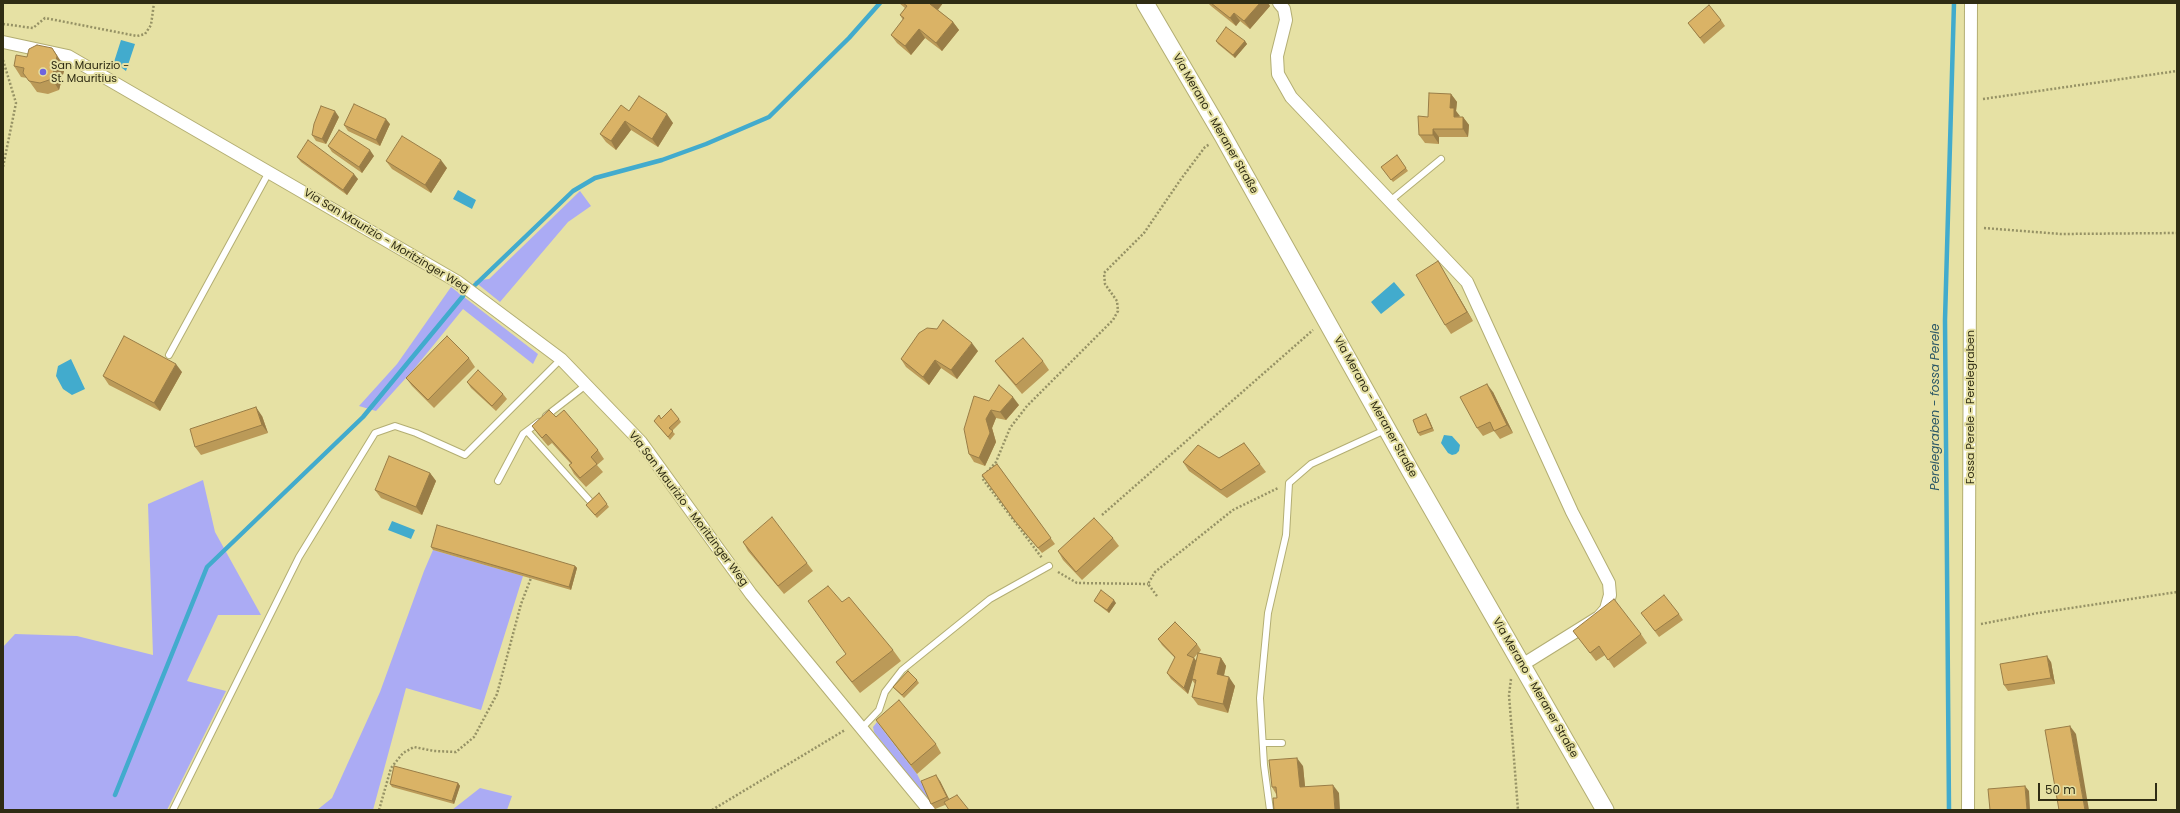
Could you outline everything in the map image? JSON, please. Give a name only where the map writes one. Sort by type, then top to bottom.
[{"type":"main road","name":"Via Merano - Meraner Straße","points":[[1145,3],[1223,136],[1326,320],[1382,432],[1522,665],[1605,810]]},
{"type":"street","points":[[1279,3],[1284,9],[1286,20],[1277,56],[1278,74],[1288,92],[1313,122],[1467,282],[1572,512],[1609,583],[1610,595],[1606,609],[1599,617],[1522,665]]},
{"type":"street","name":"Fossa Perele - Perelegraben","points":[[1968,810],[1970,627],[1971,3]]},
{"type":"street","name":"Via San Maurizio - Moritzinger Weg","points":[[3,42],[68,56],[458,282],[561,360],[640,442],[751,594],[929,810]]},
{"type":"lane","points":[[1390,202],[1441,159]]},
{"type":"lane","points":[[169,354],[269,172]]},
{"type":"lane","points":[[173,810],[299,557],[375,433],[395,426],[416,433],[465,455],[561,360]]},
{"type":"lane","points":[[498,481],[523,434],[586,385]]},
{"type":"lane","points":[[527,431],[589,500]]},
{"type":"lane","points":[[1270,810],[1260,698],[1268,613],[1286,536],[1290,483],[1311,464],[1382,432]]},
{"type":"lane","points":[[859,726],[879,710],[885,692],[902,670],[990,599],[1049,566]]},
{"type":"lane","points":[[1263,744],[1282,742]]},
{"type":"path","points":[[3,24],[33,28],[45,18],[137,36],[145,34],[151,25],[154,3]]},
{"type":"path","points":[[3,60],[16,103],[3,167]]},
{"type":"path","points":[[1971,101],[2177,71]]},
{"type":"path","points":[[1148,584],[1076,583],[1049,566],[982,478],[996,462],[1010,428],[1027,406],[1113,320],[1118,311],[1117,301],[1105,284],[1104,273],[1144,233],[1180,179],[1205,147],[1223,136]]},
{"type":"path","points":[[1971,227],[2061,234],[2177,232]]},
{"type":"path","points":[[1102,514],[1311,331],[1326,320]]},
{"type":"path","points":[[1148,584],[1155,572],[1233,510],[1290,483]]},
{"type":"path","points":[[379,810],[390,768],[403,753],[414,747],[434,751],[456,752],[474,737],[497,694],[521,604],[530,578]]},
{"type":"path","points":[[1148,584],[1157,596]]},
{"type":"path","points":[[1970,627],[2038,613],[2177,592]]},
{"type":"path","points":[[1518,810],[1509,695],[1511,680],[1522,665]]},
{"type":"path","points":[[712,810],[859,726]]},
{"type":"shaded area","points":[[121,40],[135,44],[126,71],[114,62]]},
{"type":"shaded area","points":[[458,190],[476,200],[472,209],[453,199]]},
{"type":"shaded area","points":[[580,191],[591,206],[568,222],[500,302],[474,281],[489,279]]},
{"type":"shaded area","points":[[1394,282],[1405,295],[1381,314],[1371,302]]},
{"type":"shaded area","points":[[451,287],[538,354],[533,364],[463,309],[414,369],[376,411],[359,406],[397,364]]},
{"type":"shaded area","points":[[71,359],[85,389],[72,395],[63,389],[56,376],[58,366]]},
{"type":"shaded area","points":[[1444,435],[1452,436],[1460,445],[1459,451],[1456,454],[1452,455],[1448,453],[1441,443]]},
{"type":"shaded area","points":[[203,480],[215,532],[261,615],[218,615],[187,681],[226,691],[167,810],[3,810],[3,647],[15,634],[77,636],[153,655],[148,504]]},
{"type":"shaded area","points":[[392,521],[415,530],[411,539],[388,530]]},
{"type":"shaded area","points":[[433,550],[523,576],[481,710],[406,688],[373,810],[317,810],[332,798],[380,692]]},
{"type":"shaded area","points":[[877,722],[917,774],[935,809],[874,732],[873,727]]},
{"type":"shaded area","points":[[480,788],[512,796],[507,810],[452,810]]},
{"type":"building","points":[[903,3],[931,3],[930,4],[953,22],[936,43],[919,29],[905,46],[891,35],[904,18],[900,15],[907,6]]},
{"type":"building","points":[[1211,3],[1260,3],[1244,21],[1234,13],[1230,18]]},
{"type":"building","points":[[1709,5],[1721,20],[1700,38],[1688,23]]},
{"type":"building","points":[[1226,27],[1245,41],[1233,55],[1216,41]]},
{"type":"building","points":[[37,45],[52,48],[57,56],[52,79],[40,83],[29,81],[23,73],[24,68],[14,66],[16,55],[27,57],[29,49]]},
{"type":"building","points":[[1429,93],[1451,94],[1450,108],[1454,108],[1454,117],[1463,117],[1463,129],[1433,129],[1433,135],[1419,135],[1418,116],[1428,117]]},
{"type":"building","points":[[639,96],[667,114],[652,139],[625,121],[611,141],[600,134],[621,105],[629,111]]},
{"type":"building","points":[[354,104],[386,119],[376,140],[344,125]]},
{"type":"building","points":[[321,106],[335,111],[322,139],[312,135],[314,124]]},
{"type":"building","points":[[339,130],[370,150],[359,167],[328,146]]},
{"type":"building","points":[[402,136],[441,160],[425,185],[386,161]]},
{"type":"building","points":[[308,140],[354,174],[343,190],[297,157]]},
{"type":"building","points":[[1397,155],[1406,168],[1391,180],[1381,167]]},
{"type":"building","points":[[1438,261],[1467,312],[1445,325],[1416,275]]},
{"type":"building","points":[[943,320],[972,343],[951,370],[935,360],[923,377],[901,359],[919,333],[927,328],[937,329]]},
{"type":"building","points":[[124,336],[176,364],[154,403],[103,376]]},
{"type":"building","points":[[447,336],[469,358],[428,400],[406,378]]},
{"type":"building","points":[[1023,338],[1043,361],[1016,385],[995,361]]},
{"type":"building","points":[[478,370],[503,394],[492,406],[467,382]]},
{"type":"building","points":[[1487,384],[1507,425],[1494,431],[1490,422],[1477,428],[1460,397]]},
{"type":"building","points":[[999,385],[1013,397],[1000,412],[991,410],[986,419],[990,433],[979,458],[969,454],[964,429],[974,396],[989,401]]},
{"type":"building","points":[[256,407],[262,425],[195,447],[190,429]]},
{"type":"building","points":[[671,409],[679,419],[669,428],[673,431],[668,437],[654,421],[659,415],[661,419]]},
{"type":"building","points":[[549,410],[556,417],[564,410],[598,450],[591,457],[597,464],[580,478],[569,465],[572,463],[546,434],[542,438],[532,426]]},
{"type":"building","points":[[1426,414],[1432,428],[1418,433],[1413,420]]},
{"type":"building","points":[[1244,443],[1260,464],[1221,490],[1183,462],[1198,445],[1219,458]]},
{"type":"building","points":[[389,456],[430,473],[416,507],[375,490]]},
{"type":"building","points":[[997,464],[1051,538],[1038,548],[1015,521],[982,475]]},
{"type":"building","points":[[599,493],[607,504],[595,515],[586,505]]},
{"type":"building","points":[[772,517],[807,563],[778,586],[743,542]]},
{"type":"building","points":[[1094,518],[1113,538],[1076,572],[1058,551]]},
{"type":"building","points":[[437,525],[575,566],[569,587],[431,547]]},
{"type":"building","points":[[828,586],[842,602],[849,597],[893,650],[852,682],[836,662],[846,654],[808,601]]},
{"type":"building","points":[[1101,590],[1114,600],[1107,610],[1094,601]]},
{"type":"building","points":[[1664,595],[1679,614],[1655,631],[1641,613]]},
{"type":"building","points":[[1614,599],[1641,634],[1608,660],[1599,646],[1590,653],[1573,631]]},
{"type":"building","points":[[1175,622],[1197,644],[1187,655],[1194,658],[1184,688],[1167,673],[1175,657],[1158,639]]},
{"type":"building","points":[[1198,653],[1221,658],[1217,674],[1229,677],[1223,704],[1192,697],[1196,680],[1192,679]]},
{"type":"building","points":[[2047,656],[2051,678],[2004,685],[2000,664]]},
{"type":"building","points":[[908,671],[917,680],[902,695],[893,687]]},
{"type":"building","points":[[899,700],[936,744],[911,765],[876,720]]},
{"type":"building","points":[[2070,726],[2085,810],[2059,810],[2045,730]]},
{"type":"building","points":[[1297,758],[1300,787],[1333,785],[1335,810],[1274,810],[1273,798],[1277,798],[1276,787],[1272,787],[1269,760]]},
{"type":"building","points":[[394,766],[458,783],[452,801],[390,784]]},
{"type":"building","points":[[936,775],[947,797],[931,804],[921,781]]},
{"type":"building","points":[[2025,786],[2027,810],[1990,810],[1988,789]]},
{"type":"building","points":[[957,795],[969,810],[949,810],[944,802]]},
{"type":"waterway","points":[[475,285],[573,191],[595,178],[662,160],[706,144],[769,117],[849,38],[880,3]]},
{"type":"waterway","name":"Perelegraben - fossa Perele","points":[[1949,810],[1945,320],[1954,3]]},
{"type":"waterway","points":[[115,795],[207,567],[363,417],[463,296]]},
{"type":"place","name":"San Maurizio - St. Mauritius","points":[[43,72]]}]
